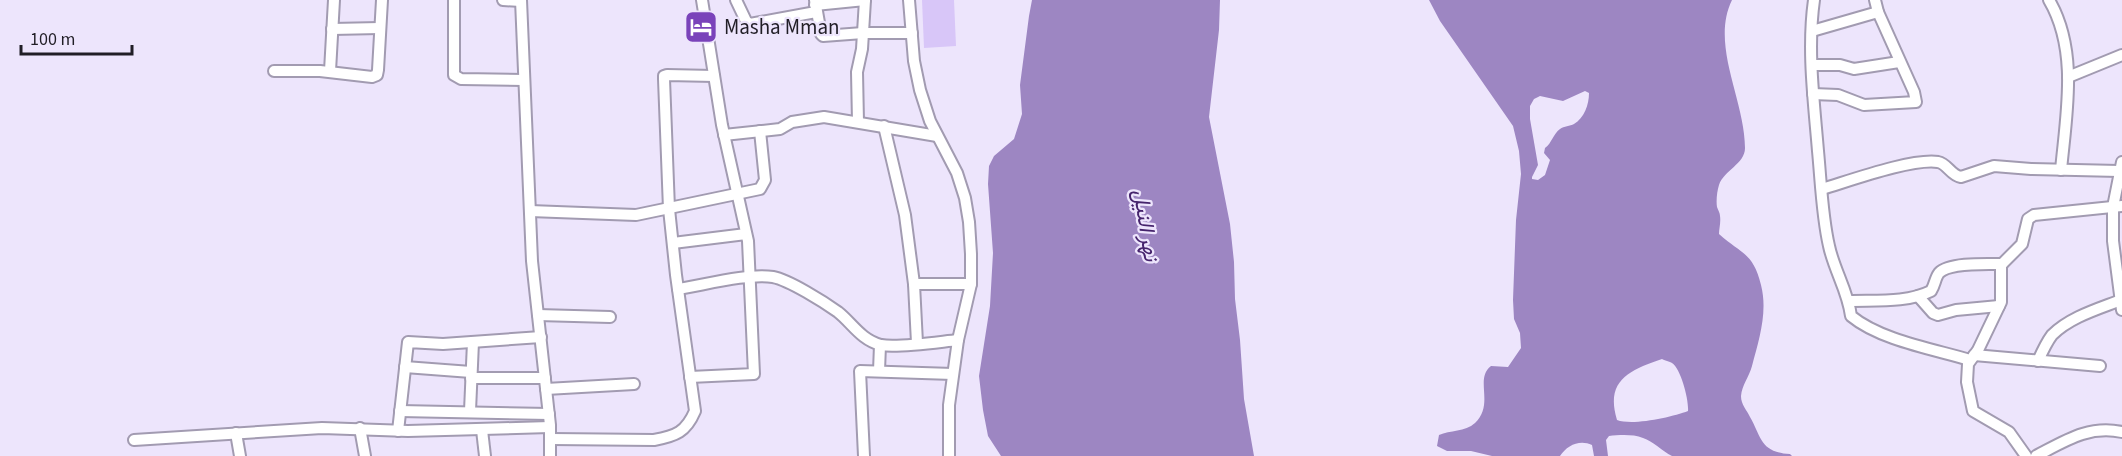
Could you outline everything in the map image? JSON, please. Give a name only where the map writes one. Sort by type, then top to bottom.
[{"type":"street","points":[[330,71],[334,0]]},
{"type":"street","points":[[274,71],[330,71],[376,75],[382,0]]},
{"type":"street","points":[[454,0],[454,75],[461,79],[524,80]]},
{"type":"street","points":[[503,0],[521,0],[532,261],[549,414],[550,456]]},
{"type":"street","points":[[690,377],[754,374],[746,234],[724,135],[702,0]]},
{"type":"street","points":[[736,0],[746,21],[750,24],[815,6],[865,0],[857,72],[858,122]]},
{"type":"street","points":[[909,0],[914,61],[920,90],[937,136],[949,155],[965,198],[971,254],[971,284],[958,340],[949,405],[949,456]]},
{"type":"street","points":[[1814,0],[1813,94],[1822,189],[1830,252],[1849,301],[1851,315],[1886,335],[1972,358],[2038,360],[2100,366]]},
{"type":"street","points":[[1813,94],[1838,95],[1864,105],[1915,103],[1917,99],[1899,62],[1875,0]]},
{"type":"street","points":[[2049,0],[2062,26],[2068,77],[2061,170]]},
{"type":"street","points":[[815,6],[823,36],[912,33]]},
{"type":"street","points":[[1812,31],[1878,12]]},
{"type":"street","points":[[332,29],[380,28]]},
{"type":"street","points":[[2068,77],[2122,55]]},
{"type":"street","points":[[1812,65],[1840,65],[1854,69],[1899,62]]},
{"type":"street","points":[[134,440],[278,430],[360,428],[398,431],[482,430],[654,440],[682,431],[689,424],[695,411],[669,209],[664,76],[714,76]]},
{"type":"street","points":[[724,135],[780,129],[792,122],[824,117],[937,136]]},
{"type":"street","points":[[884,126],[905,215],[914,284],[917,343]]},
{"type":"street","points":[[530,211],[629,215],[669,209],[760,189],[765,180],[760,132]]},
{"type":"street","points":[[1822,189],[1889,168],[1931,162],[1944,164],[1952,174],[1961,177],[1994,166],[2061,170],[2121,167],[2114,241],[2120,260],[2121,305],[2080,316],[2061,328],[2047,342],[2038,360]]},
{"type":"street","points":[[2026,456],[2009,432],[1973,411],[1967,382],[1972,358],[2000,306],[2002,264],[2022,244],[2028,219],[2034,215],[2118,207]]},
{"type":"street","points":[[673,243],[746,234]]},
{"type":"street","points":[[1849,301],[1905,299],[1918,296],[1931,291],[1937,275],[1943,270],[1961,266],[2002,264]]},
{"type":"street","points":[[678,289],[749,278],[772,277],[788,282],[835,309],[860,334],[880,345],[958,340]]},
{"type":"street","points":[[914,284],[971,284]]},
{"type":"street","points":[[1918,296],[1933,313],[1938,315],[1956,310],[2000,306]]},
{"type":"street","points":[[538,315],[610,317]]},
{"type":"street","points":[[398,431],[408,342],[438,344],[541,337]]},
{"type":"street","points":[[470,411],[473,342]]},
{"type":"street","points":[[879,371],[880,345]]},
{"type":"street","points":[[405,367],[546,383],[634,384]]},
{"type":"street","points":[[864,456],[860,371],[953,374]]},
{"type":"street","points":[[400,411],[549,414]]},
{"type":"street","points":[[360,428],[365,456]]},
{"type":"street","points":[[2036,456],[2086,432],[2100,429],[2122,432]]},
{"type":"street","points":[[482,430],[485,456]]},
{"type":"street","points":[[236,433],[240,456]]},
{"type":"shaded area","points":[[922,0],[954,0],[956,46],[924,48]]},
{"type":"water","name":"نهر النيل","points":[[1032,0],[1220,0],[1219,30],[1209,117],[1230,224],[1244,399],[1254,456],[1001,456],[988,436],[979,376],[990,306],[993,253],[988,184],[989,166],[994,156],[1014,139],[1022,114],[1020,85]]},
{"type":"water","points":[[1429,0],[1732,0],[1726,17],[1726,54],[1744,130],[1745,148],[1742,158],[1725,175],[1719,185],[1717,207],[1720,214],[1719,234],[1750,260],[1758,274],[1763,295],[1760,336],[1751,370],[1742,392],[1742,402],[1763,443],[1773,450],[1792,456],[1672,456],[1647,439],[1626,435],[1609,436],[1606,440],[1608,456],[1594,456],[1592,445],[1587,443],[1570,446],[1560,456],[1492,456],[1471,451],[1447,451],[1437,446],[1439,435],[1467,428],[1481,416],[1484,408],[1486,371],[1491,366],[1508,367],[1521,348],[1520,333],[1514,319],[1513,300],[1516,220],[1521,174],[1519,151],[1513,126],[1440,21]],"holes":[[[1585,91],[1589,93],[1589,98],[1583,115],[1574,124],[1556,133],[1545,148],[1544,153],[1550,160],[1545,175],[1538,180],[1532,179],[1538,165],[1530,119],[1530,106],[1534,99],[1540,96],[1563,101]],[[1662,359],[1672,363],[1678,371],[1686,393],[1688,411],[1642,421],[1617,420],[1614,407],[1617,386],[1630,373]]]},
{"type":"place","name":"Masha Mman","points":[[701,27]]}]
